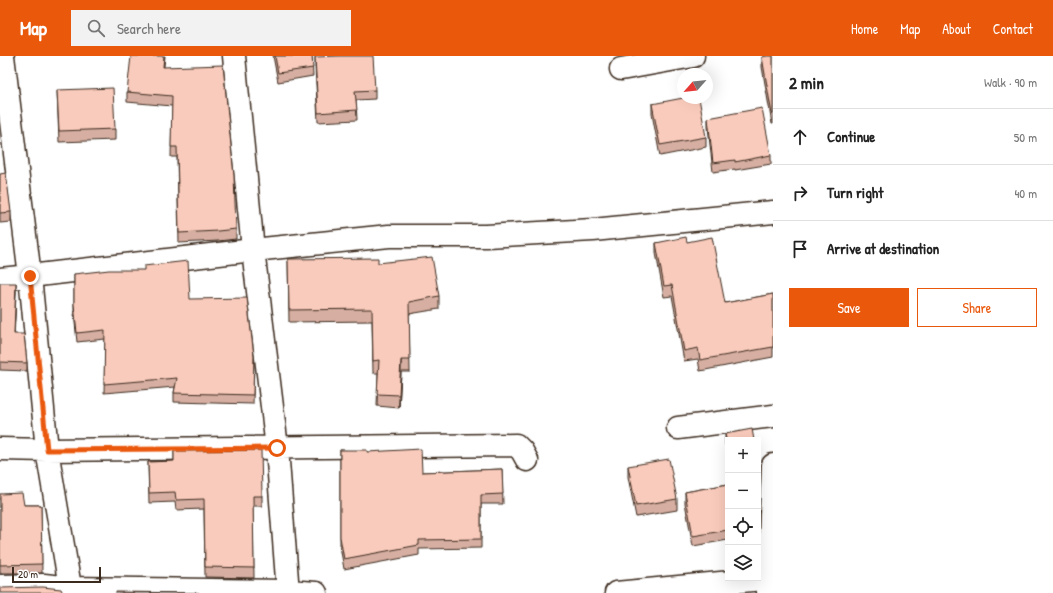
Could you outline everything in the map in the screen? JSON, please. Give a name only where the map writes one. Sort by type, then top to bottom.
[{"type":"street","points":[[3,56],[30,276],[47,450],[71,590]]},
{"type":"street","points":[[234,56],[254,250],[277,448],[288,592]]},
{"type":"street","points":[[621,69],[693,56]]},
{"type":"street","points":[[0,278],[30,276],[389,236],[486,236],[593,230],[773,212]]},
{"type":"street","points":[[678,428],[773,416]]},
{"type":"street","points":[[0,449],[47,450],[516,445],[522,451],[527,460]]},
{"type":"street","points":[[616,593],[770,583],[773,465]]},
{"type":"street","points":[[0,586],[44,585],[71,590],[316,593]]},
{"type":"building","points":[[131,56],[164,56],[163,67],[223,65],[234,176],[236,229],[179,233],[177,147],[171,147],[172,96],[127,92]]},
{"type":"building","points":[[275,56],[312,56],[313,68],[278,73]]},
{"type":"building","points":[[373,56],[375,90],[355,91],[357,110],[318,113],[315,57]]},
{"type":"building","points":[[773,56],[773,114],[762,57]]},
{"type":"building","points":[[113,88],[115,129],[59,131],[57,90]]},
{"type":"building","points":[[677,99],[677,104],[700,104],[706,137],[660,145],[652,104]]},
{"type":"building","points":[[762,108],[771,155],[735,162],[735,160],[713,163],[708,118]]},
{"type":"building","points":[[6,173],[11,212],[0,213],[0,174]]},
{"type":"building","points":[[686,237],[687,242],[712,237],[725,303],[773,294],[773,347],[700,360],[698,348],[684,351],[672,285],[664,286],[656,243]]},
{"type":"building","points":[[432,257],[439,296],[409,302],[410,360],[401,360],[399,395],[377,394],[379,360],[373,361],[372,309],[289,310],[288,259],[378,258],[378,263]]},
{"type":"building","points":[[188,261],[190,299],[247,298],[254,356],[253,395],[174,393],[177,378],[104,384],[105,330],[77,333],[74,304],[74,274],[109,270],[144,270],[144,266]]},
{"type":"building","points":[[0,283],[16,283],[14,334],[24,334],[27,363],[0,362]]},
{"type":"building","points":[[752,429],[753,437],[726,437],[725,434]]},
{"type":"building","points":[[421,449],[422,472],[502,469],[503,494],[481,495],[481,539],[419,540],[419,545],[344,559],[340,537],[340,450],[367,450],[367,452]]},
{"type":"building","points":[[261,450],[262,496],[253,496],[254,568],[205,567],[204,499],[176,500],[175,492],[149,493],[148,462],[174,461],[174,451]]},
{"type":"building","points":[[669,459],[677,499],[636,506],[628,466]]},
{"type":"building","points":[[725,485],[725,531],[693,536],[685,492]]},
{"type":"building","points":[[22,493],[24,505],[41,505],[42,564],[0,565],[0,494]]},
{"type":"building","points":[[43,587],[61,589],[62,591],[61,593],[0,593],[0,588]]},
{"type":"building","points":[[116,592],[199,593],[116,593]]},
{"type":"route","points":[[30,276],[47,450],[277,448]]}]
